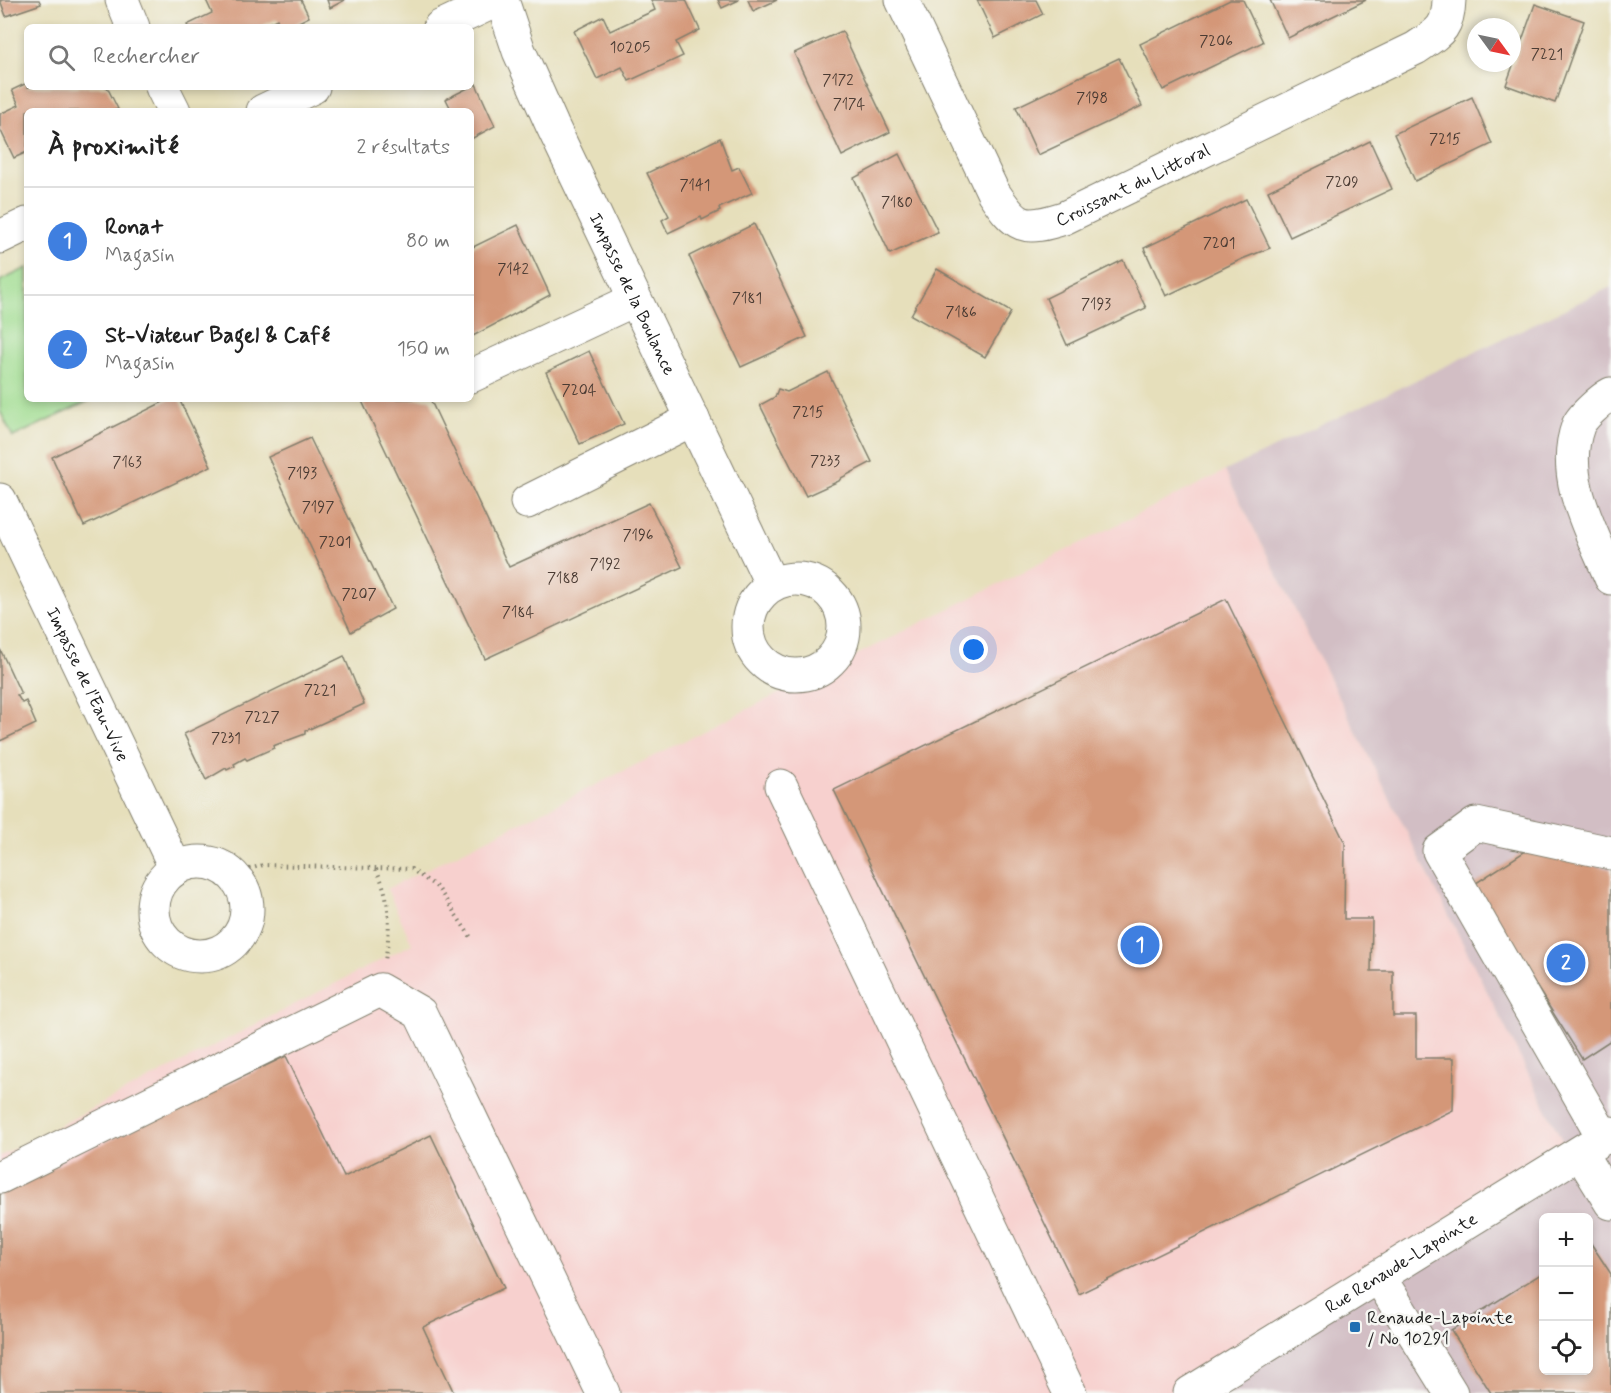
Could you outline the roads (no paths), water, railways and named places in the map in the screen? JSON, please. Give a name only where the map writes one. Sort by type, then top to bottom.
[{"type":"street","points":[[122,0],[133,24]]},
{"type":"street","points":[[446,24],[497,0]]},
{"type":"street","name":"Impasse de la Boulance","points":[[502,0],[519,51],[634,300],[772,585]]},
{"type":"street","name":"Croissant du Littoral","points":[[902,0],[993,192],[1004,210],[1019,224],[1039,226],[1064,218],[1416,48],[1435,35],[1447,20],[1449,0]]},
{"type":"street","points":[[164,90],[172,108]]},
{"type":"street","points":[[268,108],[307,90]]},
{"type":"street","points":[[0,237],[24,225]]},
{"type":"street","points":[[474,375],[634,300]]},
{"type":"street","points":[[1611,394],[1578,424],[1571,461],[1579,501],[1611,578]]},
{"type":"street","points":[[527,502],[693,419]]},
{"type":"street","name":"Impasse de l'Eau-Vive","points":[[0,500],[176,869]]},
{"type":"street","points":[[781,786],[1070,1393]]},
{"type":"street","points":[[1611,852],[1476,824],[1439,851],[1598,1141],[1611,1203]]},
{"type":"street","points":[[205,863],[219,866],[232,874],[241,886],[246,900],[247,915],[243,929],[235,942],[223,951],[207,956],[191,956],[176,950],[164,940],[156,926],[153,910],[156,894],[164,880],[176,869],[190,864],[205,863]]},
{"type":"street","points":[[0,1177],[380,990],[420,1013],[603,1393]]},
{"type":"street","name":"Rue Renaude-Lapointe","points":[[1190,1393],[1598,1141]]},
{"type":"street","points":[[1378,1277],[1450,1393]]},
{"type":"place","name":"Rona+","points":[[1140,945]]},
{"type":"place","name":"St-Viateur Bagel & Café","points":[[1566,963]]},
{"type":"place","name":"Renaude-Lapointe / No 10291","points":[[1355,1327]]}]
